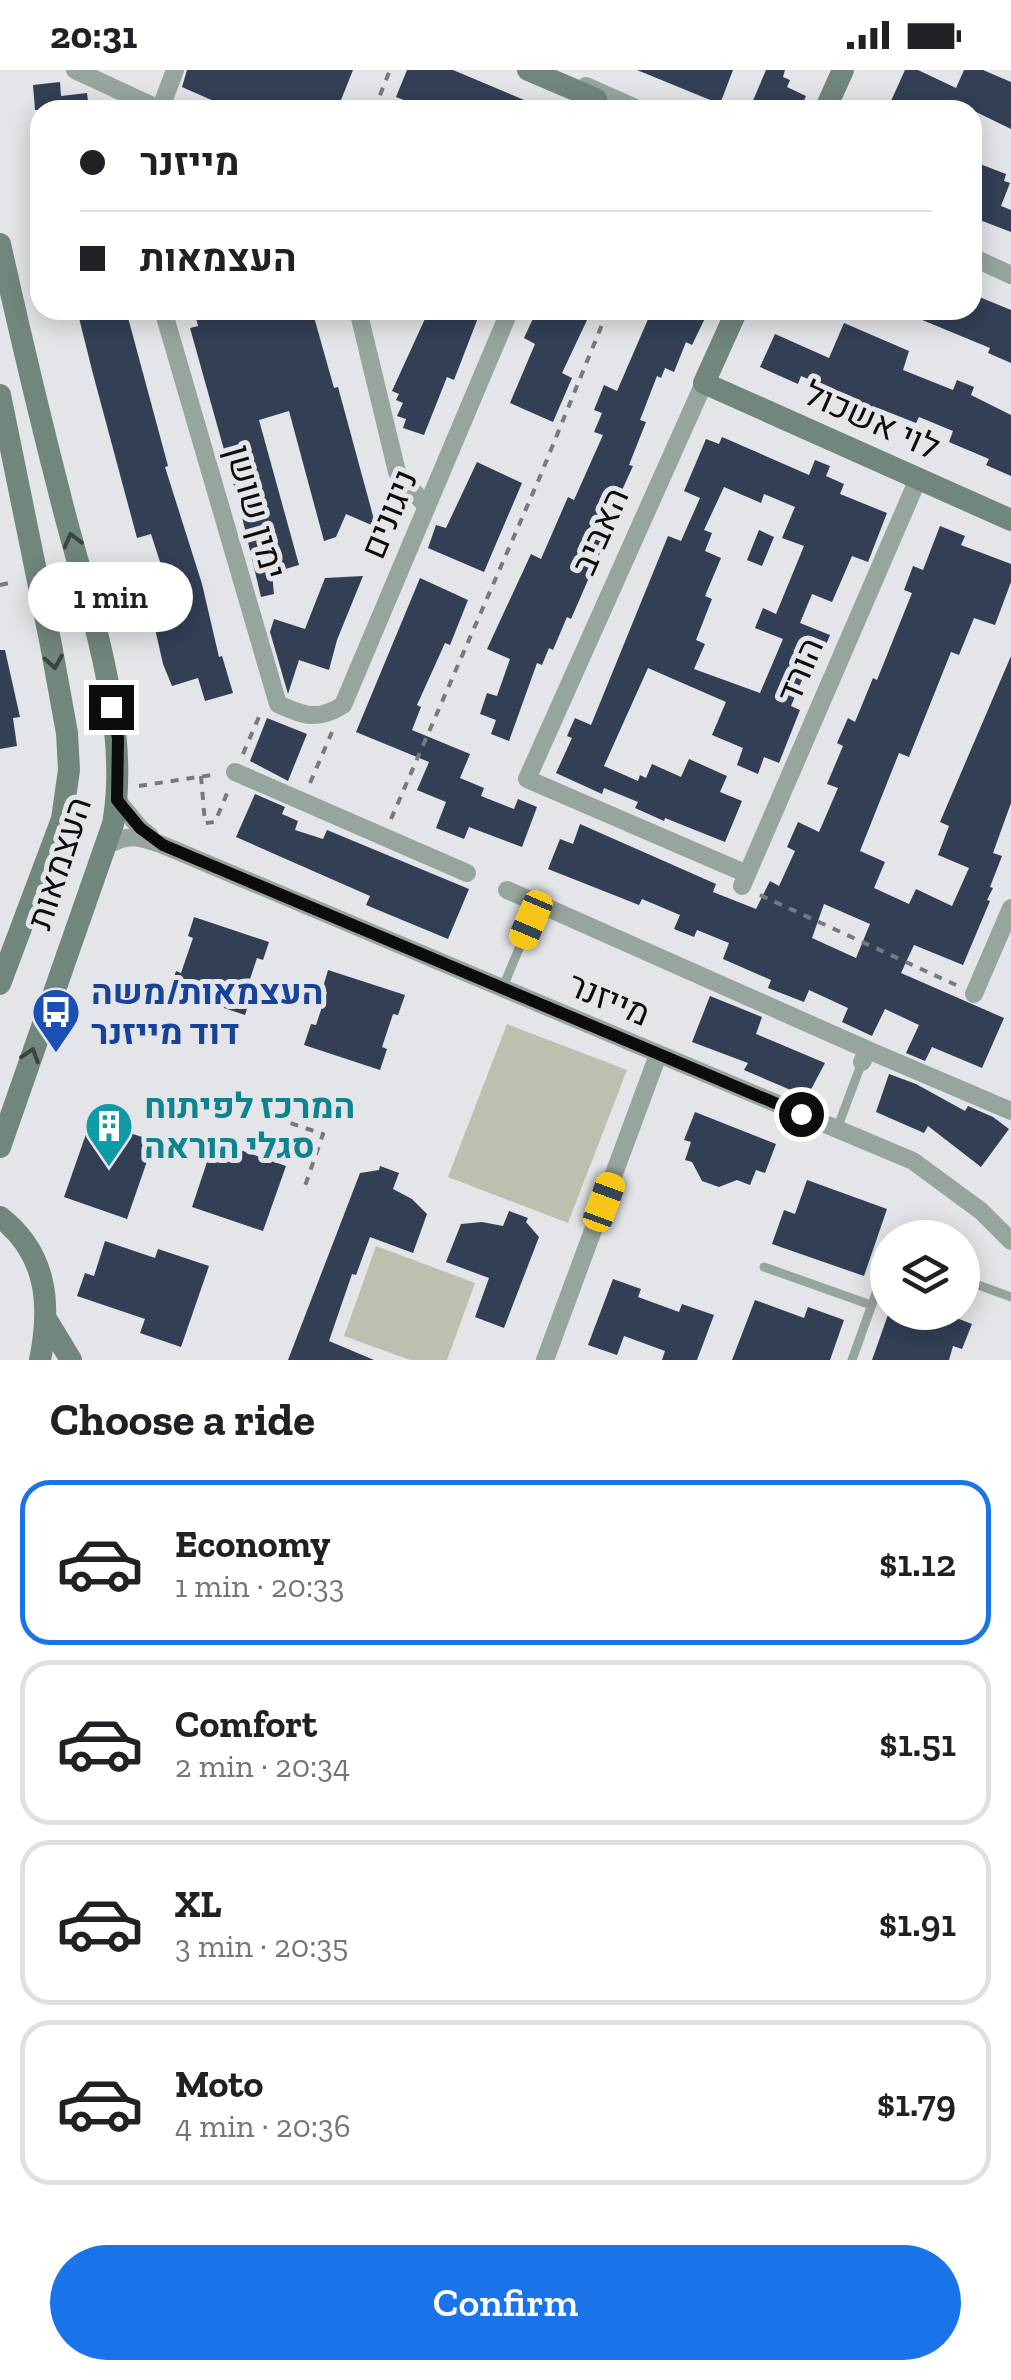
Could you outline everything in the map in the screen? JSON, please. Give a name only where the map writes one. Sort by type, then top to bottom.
[{"type":"main road","points":[[528,70],[585,100]]},
{"type":"main road","points":[[829,100],[842,70]]},
{"type":"main road","name":"העצמאות","points":[[0,244],[28,371],[92,616],[118,738],[118,795],[104,847],[0,1147]]},
{"type":"main road","name":"האביב","points":[[704,383],[732,320]]},
{"type":"main road","name":"לוי אשכול","points":[[704,383],[1011,520]]},
{"type":"main road","name":"העצמאות","points":[[0,395],[54,662],[69,770],[62,819],[0,984]]},
{"type":"main road","points":[[0,1218],[31,1254],[44,1287],[48,1322],[40,1360]]},
{"type":"main road","points":[[48,1322],[71,1360]]},
{"type":"street","points":[[75,70],[139,100]]},
{"type":"street","points":[[164,100],[176,70]]},
{"type":"street","points":[[550,70],[618,100]]},
{"type":"street","points":[[982,261],[1011,274]]},
{"type":"street","name":"ימין שושן","points":[[166,320],[278,704]]},
{"type":"street","points":[[360,320],[397,472],[427,507]]},
{"type":"street","name":"ניגונים","points":[[344,704],[506,320]]},
{"type":"street","name":"האביב","points":[[704,383],[527,780],[745,880]]},
{"type":"street","name":"הורד","points":[[745,880],[918,478]]},
{"type":"street","points":[[278,704],[305,717],[325,716],[344,704]]},
{"type":"street","points":[[236,772],[467,873]]},
{"type":"street","name":"מייזנר","points":[[118,795],[140,828],[163,845]]},
{"type":"street","name":"מייזנר","points":[[104,847],[138,836],[163,845],[912,1161],[982,1211],[1011,1240]]},
{"type":"street","name":"מייזנר","points":[[507,890],[535,912],[865,1056],[1011,1111]]},
{"type":"street","points":[[974,994],[1011,908]]},
{"type":"street","points":[[545,1360],[658,1055]]},
{"type":"lane","points":[[502,990],[535,912]]},
{"type":"lane","points":[[837,1129],[865,1056]]},
{"type":"lane","points":[[764,1266],[870,1305]]},
{"type":"lane","points":[[980,1286],[1011,1297]]},
{"type":"lane","points":[[852,1360],[870,1308]]},
{"type":"path","points":[[378,100],[390,70]]},
{"type":"path","points":[[383,838],[604,320]]},
{"type":"path","points":[[17,571],[22,589]]},
{"type":"path","points":[[0,586],[12,582]]},
{"type":"path","points":[[118,795],[201,776],[205,823],[215,822],[262,710],[278,704]]},
{"type":"path","points":[[302,801],[344,704]]},
{"type":"path","points":[[745,880],[974,994]]},
{"type":"path","points":[[246,1108],[323,1134],[305,1186]]},
{"type":"green space","points":[[507,1024],[627,1070],[568,1223],[448,1177]]},
{"type":"green space","points":[[376,1246],[475,1283],[447,1360],[410,1360],[344,1336]]},
{"type":"building","points":[[187,70],[353,70],[341,100],[211,100],[182,87]]},
{"type":"building","points":[[407,70],[453,70],[524,100],[404,100],[396,97]]},
{"type":"building","points":[[637,70],[733,70],[722,100],[710,100]]},
{"type":"building","points":[[766,70],[785,70],[783,77],[790,80],[787,87],[806,96],[804,100],[753,100]]},
{"type":"building","points":[[905,70],[918,70],[956,88],[964,70],[983,70],[1011,82],[1011,129],[982,115],[982,100],[891,100]]},
{"type":"building","points":[[60,82],[61,96],[87,93],[88,100],[34,100],[33,85]]},
{"type":"building","points":[[982,165],[1006,174],[1004,181],[1010,183],[1001,206],[1011,210],[1011,232],[982,221]]},
{"type":"building","points":[[982,298],[1011,310],[1011,363],[988,353],[990,348],[922,320],[982,320]]},
{"type":"building","points":[[80,320],[129,320],[168,466],[165,467],[202,584],[219,657],[222,656],[233,693],[205,701],[198,678],[172,686],[163,664],[151,611],[157,610],[146,577],[163,571],[151,534],[137,538]]},
{"type":"building","points":[[196,320],[315,320],[334,388],[338,387],[376,527],[346,514],[336,537],[324,541],[289,411],[259,420],[299,565],[272,573],[274,594],[261,597],[190,328],[198,326]]},
{"type":"building","points":[[424,320],[477,320],[454,380],[447,377],[424,435],[403,428],[406,419],[397,416],[403,403],[396,400],[399,394],[392,391]]},
{"type":"building","points":[[532,320],[587,320],[562,373],[572,378],[553,422],[510,403],[535,344],[524,338]]},
{"type":"building","points":[[648,320],[704,320],[692,345],[686,342],[674,372],[665,368],[661,378],[657,376],[640,420],[646,422],[629,465],[633,466],[607,523],[612,525],[571,619],[567,617],[542,665],[537,663],[509,741],[491,734],[496,720],[480,714],[487,693],[497,696],[510,659],[487,649],[531,554],[541,559],[568,497],[574,500],[603,435],[594,432],[602,413],[594,410],[604,385],[617,391]]},
{"type":"building","points":[[844,323],[909,351],[903,370],[953,390],[957,380],[974,387],[971,395],[1011,415],[1011,476],[986,465],[989,459],[949,442],[953,431],[919,417],[916,423],[878,408],[868,431],[850,423],[860,400],[801,376],[798,384],[760,367],[775,334],[829,358]]},
{"type":"building","points":[[722,437],[809,475],[815,460],[830,466],[826,476],[844,484],[840,494],[887,513],[868,562],[852,556],[832,602],[812,594],[800,623],[830,635],[813,676],[805,673],[791,706],[800,710],[779,763],[764,757],[758,774],[737,765],[743,748],[712,735],[726,702],[648,668],[604,766],[638,781],[640,775],[646,778],[652,764],[681,777],[689,759],[727,776],[720,792],[742,801],[725,842],[665,818],[664,821],[635,808],[638,802],[604,788],[602,794],[556,773],[572,738],[567,736],[575,718],[591,725],[668,536],[681,541],[700,498],[684,491],[706,439],[719,444]],"holes":[[[724,487],[761,503],[764,494],[795,507],[782,538],[804,546],[776,614],[763,608],[755,628],[783,639],[760,693],[694,669],[705,644],[696,640],[712,599],[705,596],[721,558],[705,551],[712,533],[704,530]]]},
{"type":"building","points":[[477,462],[522,483],[484,572],[428,548],[436,525],[446,528]]},
{"type":"building","points":[[940,526],[965,536],[961,545],[1011,564],[1011,582],[995,625],[974,618],[959,655],[951,652],[909,757],[899,753],[860,851],[885,862],[874,888],[909,904],[916,889],[952,906],[969,868],[938,855],[949,826],[940,822],[1011,656],[1011,803],[993,853],[1002,856],[990,887],[990,901],[963,965],[914,945],[901,973],[1004,1018],[982,1068],[932,1047],[925,1061],[906,1053],[919,1025],[885,1009],[872,1036],[842,1022],[848,1008],[809,990],[804,1002],[768,988],[771,980],[723,959],[729,943],[697,930],[694,937],[674,929],[680,915],[642,899],[639,905],[548,869],[560,839],[573,844],[580,824],[716,884],[713,892],[756,909],[770,881],[779,886],[795,851],[787,847],[798,822],[819,832],[838,788],[827,784],[843,746],[837,743],[848,718],[855,722],[873,678],[877,680],[912,593],[904,590],[913,566],[923,570]],"holes":[[[824,904],[870,924],[856,958],[812,938]]]},
{"type":"building","points":[[759,530],[774,537],[762,566],[747,560]]},
{"type":"building","points":[[363,576],[329,670],[299,660],[288,694],[270,632],[274,619],[305,629],[325,578]]},
{"type":"building","points":[[420,578],[468,600],[450,645],[445,643],[417,705],[421,707],[412,730],[470,754],[460,778],[484,788],[481,796],[514,809],[518,799],[537,807],[522,847],[469,827],[464,839],[436,828],[446,802],[417,790],[429,762],[356,732]]},
{"type":"building","points":[[0,650],[5,650],[20,717],[13,718],[17,746],[0,749]]},
{"type":"building","points":[[267,718],[307,734],[288,781],[250,761]]},
{"type":"building","points":[[255,794],[285,807],[282,814],[298,821],[295,830],[323,839],[327,830],[469,889],[448,939],[366,905],[370,896],[236,837]]},
{"type":"building","points":[[194,917],[269,942],[263,960],[257,958],[245,994],[251,996],[245,1015],[170,990],[176,971],[181,973],[193,938],[188,936]]},
{"type":"building","points":[[328,970],[405,995],[398,1015],[393,1014],[382,1047],[387,1049],[380,1070],[304,1045],[311,1024],[316,1025],[327,992],[322,991]]},
{"type":"building","points":[[710,996],[762,1017],[756,1034],[825,1063],[807,1097],[744,1070],[748,1063],[692,1042]]},
{"type":"building","points":[[889,1074],[965,1111],[968,1106],[993,1117],[1009,1129],[981,1167],[928,1126],[924,1133],[876,1112]]},
{"type":"building","points":[[695,1112],[776,1144],[765,1173],[756,1170],[750,1185],[737,1180],[719,1187],[702,1181],[692,1162],[685,1160],[691,1142],[684,1140]]},
{"type":"building","name":"המרכז לפיתוח סגלי הוראה","points":[[91,1120],[154,1141],[127,1219],[64,1197]]},
{"type":"building","points":[[214,1141],[286,1166],[263,1231],[192,1207]]},
{"type":"building","points":[[380,1166],[399,1173],[393,1189],[412,1199],[427,1214],[413,1253],[370,1237],[356,1275],[352,1274],[329,1341],[374,1360],[288,1360],[360,1173],[379,1170]]},
{"type":"building","points":[[807,1180],[887,1209],[883,1220],[870,1220],[870,1259],[864,1276],[772,1244],[784,1210],[795,1214]]},
{"type":"building","points":[[509,1211],[528,1218],[526,1222],[539,1237],[504,1328],[475,1317],[489,1278],[446,1262],[461,1224],[503,1226]]},
{"type":"building","points":[[105,1241],[155,1258],[158,1249],[209,1266],[181,1347],[140,1333],[145,1319],[77,1296],[85,1273],[94,1276]]},
{"type":"building","points":[[613,1279],[641,1289],[638,1297],[679,1312],[682,1304],[714,1315],[697,1360],[662,1360],[665,1351],[624,1336],[617,1355],[588,1345]]},
{"type":"building","points":[[755,1300],[804,1318],[808,1307],[844,1320],[830,1360],[732,1360]]},
{"type":"building","points":[[883,1330],[970,1330],[962,1349],[953,1346],[949,1360],[872,1360]]},
{"type":"place","name":"העצמאות/משה דוד מייזנר","points":[[56,1054]]},
{"type":"place","name":"המרכז לפיתוח סגלי הוראה","points":[[109,1168]]},
{"type":"route","points":[[111,707],[118,738],[117,800],[140,828],[163,845],[801,1114]]}]
